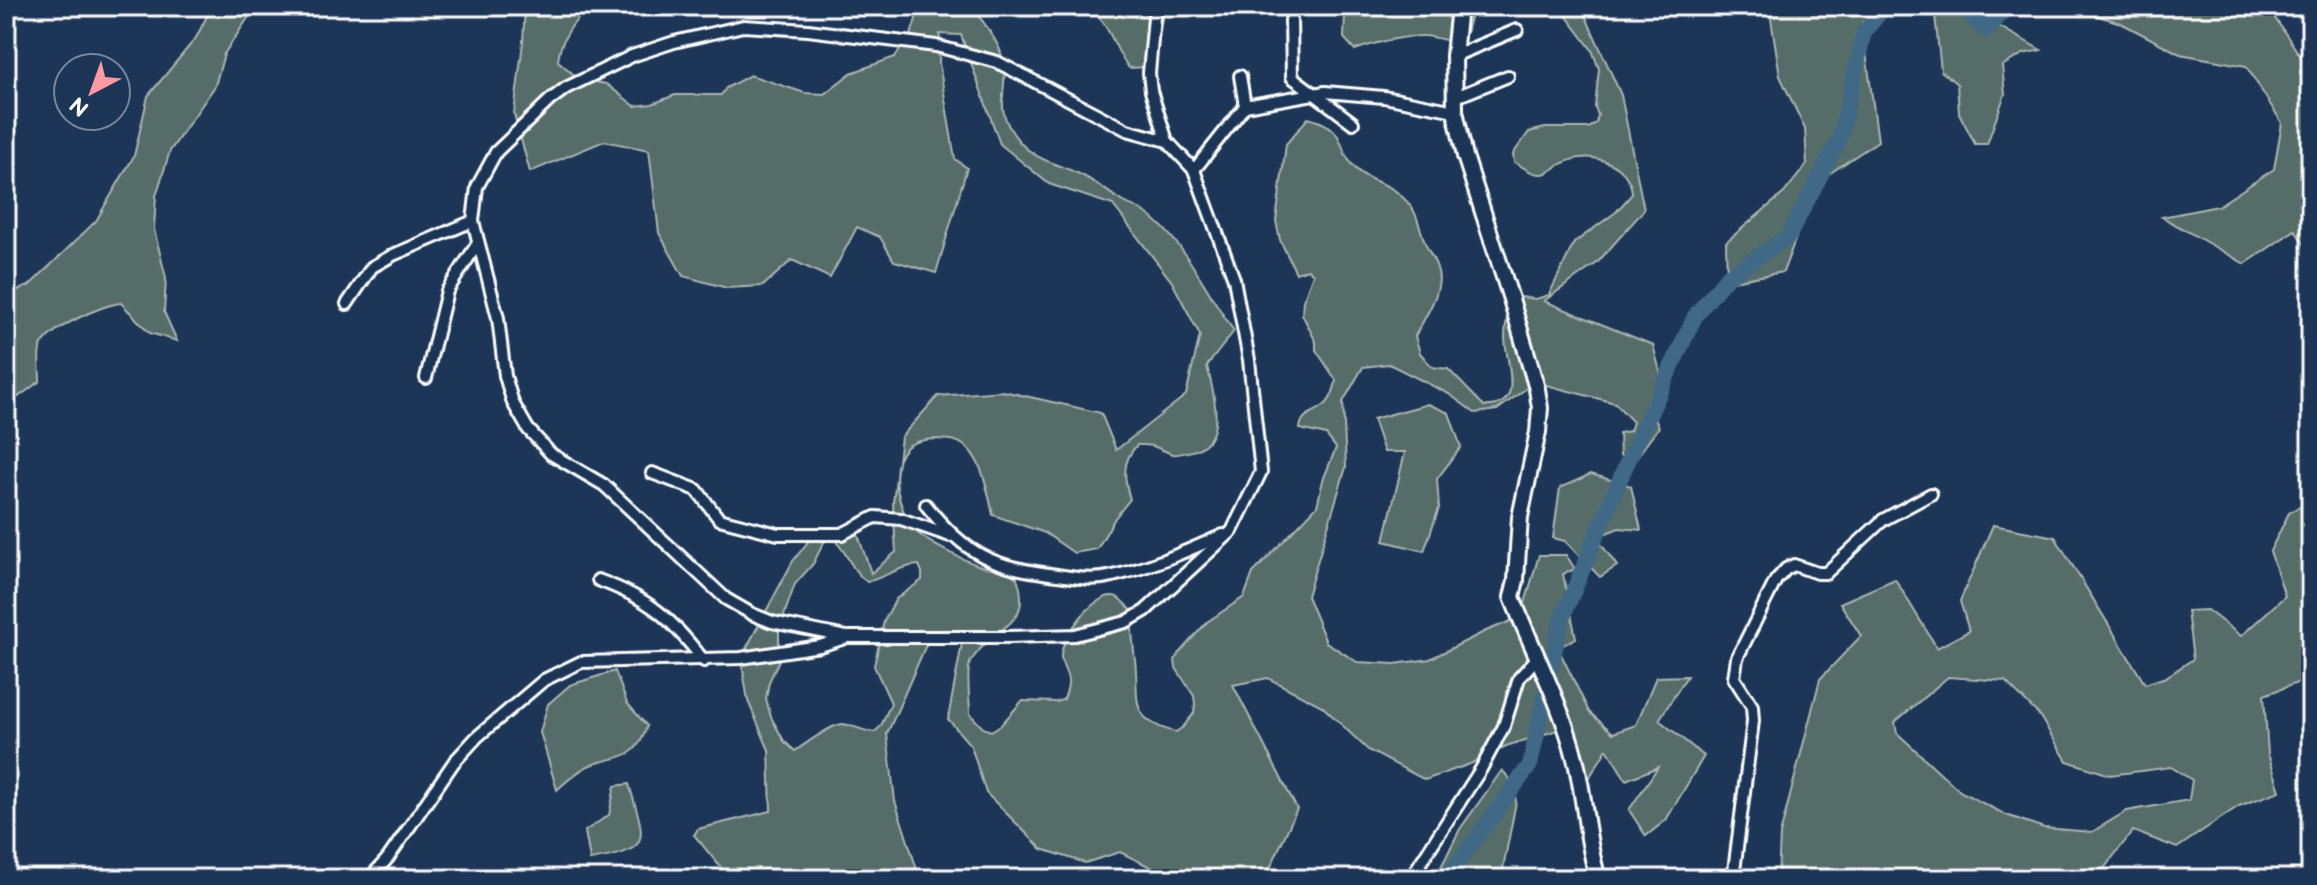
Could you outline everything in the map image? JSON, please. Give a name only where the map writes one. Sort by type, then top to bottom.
[{"type":"street","points":[[1155,6],[1149,73],[1151,91],[1167,141],[1194,170],[1234,279],[1249,360],[1261,472],[1232,531],[1145,611],[1126,622],[1075,635],[846,637],[791,627],[739,607],[702,579],[604,485],[568,466],[540,443],[513,403],[505,376],[498,318],[473,221],[477,187],[496,152],[513,133],[566,88],[632,56],[674,42],[743,26],[808,30],[967,53],[997,62],[1127,130],[1167,141]]},
{"type":"street","points":[[1459,6],[1454,56],[1456,104],[1465,156],[1537,389],[1540,408],[1520,517],[1512,597],[1558,706],[1575,757],[1591,856],[1598,879]]},
{"type":"street","points":[[1291,20],[1292,77],[1353,123]]},
{"type":"street","points":[[1454,56],[1517,30]]},
{"type":"street","points":[[1240,76],[1245,106]]},
{"type":"street","points":[[1194,170],[1245,106],[1313,93],[1456,104],[1508,76]]},
{"type":"street","points":[[347,304],[372,267],[473,221]]},
{"type":"street","points":[[426,378],[447,291],[478,243]]},
{"type":"street","points":[[652,473],[697,490],[719,519],[778,534],[842,534],[875,517],[901,519],[956,538]]},
{"type":"street","points":[[1733,879],[1753,721],[1752,706],[1734,678],[1737,658],[1776,580],[1794,565],[1826,573],[1883,520],[1931,494]]},
{"type":"street","points":[[926,505],[956,538],[988,561],[1021,571],[1098,579],[1152,564],[1232,531]]},
{"type":"street","points":[[598,580],[632,593],[665,616],[704,661]]},
{"type":"street","points":[[369,879],[388,858],[454,762],[477,737],[544,680],[581,662],[741,658],[820,646],[846,637]]},
{"type":"street","points":[[1410,879],[1481,769],[1504,726],[1519,678],[1537,658]]},
{"type":"green space","points":[[212,6],[256,6],[224,54],[215,86],[170,151],[156,196],[154,229],[166,278],[164,312],[177,341],[150,333],[121,303],[101,308],[63,326],[44,342],[39,353],[40,381],[6,406],[6,294],[29,286],[96,221],[134,156],[148,96],[196,38]]},
{"type":"green space","points":[[525,6],[592,6],[569,30],[558,61],[579,79],[606,84],[635,106],[652,104],[675,95],[721,95],[726,88],[750,75],[805,93],[824,94],[851,73],[895,57],[911,35],[916,19],[914,6],[972,6],[999,47],[1005,76],[1005,117],[1019,141],[1039,157],[1089,179],[1144,211],[1160,225],[1184,253],[1234,331],[1207,366],[1216,414],[1211,437],[1204,446],[1178,454],[1153,446],[1137,445],[1128,458],[1125,471],[1130,499],[1097,549],[1074,553],[1045,533],[993,515],[982,472],[964,445],[933,439],[917,442],[907,447],[898,465],[901,437],[938,396],[1003,391],[1101,413],[1116,450],[1186,395],[1200,335],[1172,282],[1113,205],[1049,184],[1000,144],[961,35],[940,34],[939,63],[955,159],[967,168],[936,273],[894,261],[880,237],[857,227],[830,278],[792,260],[763,286],[727,288],[683,276],[659,233],[649,150],[604,141],[530,172],[514,114]]},
{"type":"green space","points":[[1086,6],[1164,6],[1149,67],[1129,68],[1106,27]]},
{"type":"green space","points":[[1338,6],[1376,6],[1391,13],[1473,6],[1461,40],[1406,37],[1355,50],[1344,38],[1345,13]]},
{"type":"green space","points":[[1559,6],[1581,6],[1621,95],[1644,210],[1597,263],[1544,301],[1653,345],[1662,379],[1647,403],[1659,427],[1631,465],[1620,455],[1619,433],[1630,431],[1633,422],[1615,403],[1535,382],[1497,410],[1475,413],[1449,394],[1389,364],[1363,367],[1343,402],[1346,467],[1307,596],[1326,642],[1357,662],[1395,664],[1430,659],[1521,617],[1539,555],[1566,555],[1575,569],[1563,574],[1576,638],[1558,648],[1589,712],[1613,733],[1636,725],[1656,677],[1687,676],[1659,720],[1704,756],[1666,820],[1646,836],[1629,810],[1658,767],[1626,780],[1607,749],[1589,778],[1564,728],[1506,746],[1470,764],[1425,780],[1368,750],[1322,706],[1268,678],[1233,685],[1297,809],[1267,875],[1253,879],[1175,879],[1120,852],[1085,863],[1042,849],[986,793],[971,746],[948,719],[963,638],[929,638],[887,734],[895,801],[920,879],[805,879],[800,875],[723,870],[694,835],[698,829],[771,811],[769,750],[748,701],[741,658],[793,561],[818,529],[856,529],[871,573],[896,552],[893,503],[897,474],[900,502],[917,532],[958,557],[983,567],[1001,568],[1017,578],[1021,605],[1017,614],[970,663],[970,714],[983,728],[991,731],[1001,725],[1022,701],[1057,702],[1064,699],[1068,682],[1061,656],[1067,638],[1090,607],[1109,596],[1117,597],[1131,610],[1137,696],[1142,714],[1160,727],[1176,732],[1183,727],[1194,713],[1195,704],[1194,696],[1176,668],[1175,660],[1207,622],[1244,597],[1253,573],[1317,506],[1336,448],[1326,435],[1300,429],[1306,417],[1328,401],[1336,380],[1316,350],[1316,342],[1302,314],[1303,301],[1313,274],[1308,269],[1296,273],[1280,240],[1276,221],[1286,144],[1308,118],[1321,122],[1336,133],[1356,169],[1393,189],[1409,204],[1416,214],[1439,276],[1433,303],[1415,336],[1420,353],[1432,367],[1448,369],[1484,406],[1497,405],[1505,400],[1511,382],[1505,333],[1512,296],[1536,299],[1549,295],[1574,243],[1616,212],[1632,194],[1630,183],[1621,170],[1596,158],[1574,159],[1543,174],[1531,172],[1514,162],[1513,154],[1529,132],[1545,128],[1589,128],[1596,123],[1599,69],[1592,50]],"holes":[[[832,538],[867,582],[905,567],[919,565],[922,580],[896,599],[884,621],[874,666],[891,703],[881,726],[875,732],[838,725],[795,751],[784,741],[771,717],[766,699],[769,682],[779,660],[779,630],[795,584],[813,564],[824,542]]]},
{"type":"green space","points":[[1769,6],[1886,6],[1862,22],[1878,141],[1817,182],[1783,272],[1727,282],[1726,242],[1784,193],[1807,164],[1805,129],[1780,76]]},
{"type":"green space","points":[[1934,6],[1973,6],[1977,14],[2041,50],[2023,54],[2002,66],[2005,94],[1987,144],[1975,144],[1959,113],[1957,84],[1941,71]]},
{"type":"green space","points":[[2066,6],[2267,6],[2311,72],[2311,255],[2295,230],[2245,264],[2162,217],[2218,206],[2274,169],[2282,123],[2246,66],[2180,54],[2121,23]]},
{"type":"green space","points":[[1428,404],[1449,413],[1461,447],[1437,479],[1439,508],[1424,551],[1384,541],[1405,452],[1384,452],[1373,419]]},
{"type":"green space","points":[[1591,474],[1631,486],[1641,530],[1619,528],[1596,537],[1617,566],[1600,577],[1565,541],[1553,538],[1560,488]]},
{"type":"green space","points":[[2311,499],[2311,678],[2264,695],[2268,754],[2280,791],[2239,806],[2177,848],[2133,831],[2102,871],[2057,879],[1778,879],[1780,835],[1820,679],[1861,636],[1840,603],[1895,579],[1937,648],[1969,631],[1960,601],[1993,525],[2055,537],[2145,684],[2166,677],[2193,659],[2187,611],[2207,610],[2241,636],[2285,596],[2270,551],[2289,513]],"holes":[[[1948,677],[2005,681],[2039,715],[2067,761],[2110,775],[2171,767],[2192,780],[2189,800],[2127,811],[2092,832],[2044,828],[2006,815],[1961,792],[1897,733],[1895,722]]]},
{"type":"green space","points":[[615,671],[627,703],[647,726],[643,738],[631,752],[588,766],[557,790],[540,732],[548,704],[570,685]]},
{"type":"green space","points":[[1502,770],[1514,784],[1516,802],[1501,879],[1435,879],[1460,829]]},
{"type":"green space","points":[[629,784],[639,818],[640,839],[626,852],[590,860],[585,831],[609,815],[615,786]]},
{"type":"waterway","points":[[1446,879],[1530,765],[1561,621],[1623,472],[1695,316],[1726,278],[1788,237],[1840,138],[1864,32],[1885,6]]},
{"type":"waterway","points":[[1963,6],[1985,30],[2010,6]]}]
